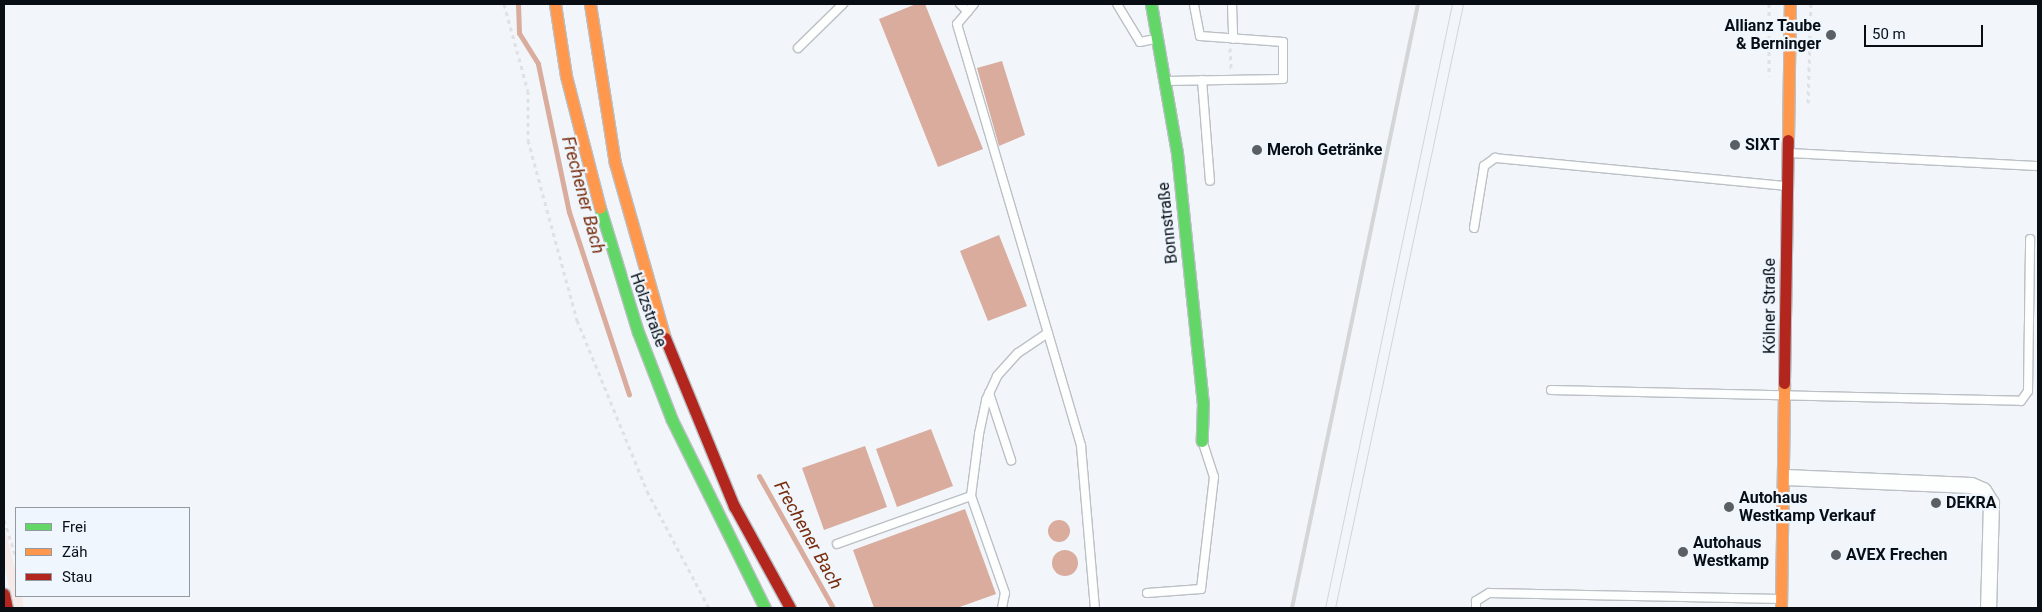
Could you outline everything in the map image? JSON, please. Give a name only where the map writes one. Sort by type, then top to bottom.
[{"type":"main road","name":"Holzstraße","points":[[555,4],[566,76],[592,182],[638,332],[676,429],[765,608]]},
{"type":"main road","name":"Holzstraße","points":[[590,4],[615,163],[658,322],[734,506],[790,608]]},
{"type":"main road","name":"Bonnstraße","points":[[1150,4],[1166,81],[1203,403],[1202,441]]},
{"type":"main road","name":"Kölner Straße","points":[[1782,604],[1790,4]]},
{"type":"main road","points":[[4,594],[7,608]]},
{"type":"street","points":[[1785,477],[1971,485],[1983,490],[1991,503],[1988,608]]},
{"type":"lane","points":[[798,48],[843,4]]},
{"type":"lane","points":[[960,4],[968,12]]},
{"type":"lane","points":[[974,4],[958,24],[1080,446],[1095,608]]},
{"type":"lane","points":[[1118,4],[1140,42],[1158,39]]},
{"type":"lane","points":[[1166,81],[1282,79],[1283,42],[1200,36],[1194,4]]},
{"type":"lane","points":[[1232,4],[1232,39]]},
{"type":"lane","points":[[1202,80],[1210,181]]},
{"type":"lane","points":[[1789,153],[2037,166]]},
{"type":"lane","points":[[1474,228],[1484,166],[1495,158],[1788,186]]},
{"type":"lane","points":[[1552,390],[1786,392],[2010,404],[2021,401],[2028,391],[2030,239]]},
{"type":"lane","points":[[1002,608],[1004,593],[971,496],[989,393],[1018,353],[1048,333]]},
{"type":"lane","points":[[989,393],[1011,460]]},
{"type":"lane","points":[[1147,593],[1201,589],[1214,477],[1202,441]]},
{"type":"lane","points":[[837,544],[971,496]]},
{"type":"lane","points":[[1476,608],[1476,601],[1489,593],[1782,604]]},
{"type":"path","points":[[504,4],[528,91],[528,140],[577,320],[647,491],[709,608]]},
{"type":"path","points":[[1231,80],[1232,39]]},
{"type":"path","points":[[4,520],[15,555]]},
{"type":"shaded area","points":[[916,4],[925,4],[983,149],[938,167],[879,19]]},
{"type":"shaded area","points":[[1002,61],[1025,135],[999,146],[977,68]]},
{"type":"shaded area","points":[[999,235],[1027,306],[988,321],[960,251]]},
{"type":"shaded area","points":[[931,429],[953,486],[897,507],[876,449]]},
{"type":"shaded area","points":[[865,446],[887,507],[824,530],[802,468]]},
{"type":"shaded area","points":[[965,509],[996,594],[957,608],[874,608],[853,550]]},
{"type":"shaded area","points":[[1059,520],[1067,523],[1070,531],[1067,539],[1059,542],[1051,539],[1048,531],[1051,523]]},
{"type":"shaded area","points":[[4,526],[15,568],[15,597],[22,597],[24,608],[13,608],[4,563]]},
{"type":"shaded area","points":[[1065,550],[1074,554],[1078,563],[1074,572],[1065,576],[1056,572],[1052,563],[1056,554]]},
{"type":"waterway","name":"Frechener Bach","points":[[518,4],[519,33],[538,64],[569,212],[629,394]]},
{"type":"waterway","name":"Frechener Bach","points":[[759,476],[833,608]]},
{"type":"tram line","points":[[1325,608],[1452,4]]},
{"type":"tram line","points":[[1335,608],[1463,4]]},
{"type":"railway","points":[[1292,608],[1418,4]]},
{"type":"traffic: fast","points":[[1151,4],[1177,153],[1203,403],[1202,441]]},
{"type":"traffic: fast","points":[[600,208],[638,332],[672,420],[765,608]]},
{"type":"traffic: slow","points":[[555,4],[566,76],[600,208]]},
{"type":"traffic: slow","points":[[590,4],[615,163],[665,338]]},
{"type":"traffic: slow","points":[[1788,140],[1790,4]]},
{"type":"traffic: slow","points":[[1781,608],[1784,383]]},
{"type":"traffic: jam","points":[[1784,383],[1788,140]]},
{"type":"traffic: jam","points":[[665,338],[734,506],[790,608]]},
{"type":"traffic: jam","points":[[4,594],[7,608]]},
{"type":"place","name":"Allianz Taube & Berninger","points":[[1831,35]]},
{"type":"place","name":"SIXT","points":[[1735,145]]},
{"type":"place","name":"Meroh Getränke","points":[[1257,150]]},
{"type":"place","name":"DEKRA","points":[[1936,503]]},
{"type":"place","name":"Autohaus Westkamp Verkauf","points":[[1729,507]]},
{"type":"place","name":"Autohaus Westkamp","points":[[1683,552]]},
{"type":"place","name":"AVEX Frechen","points":[[1836,555]]}]
